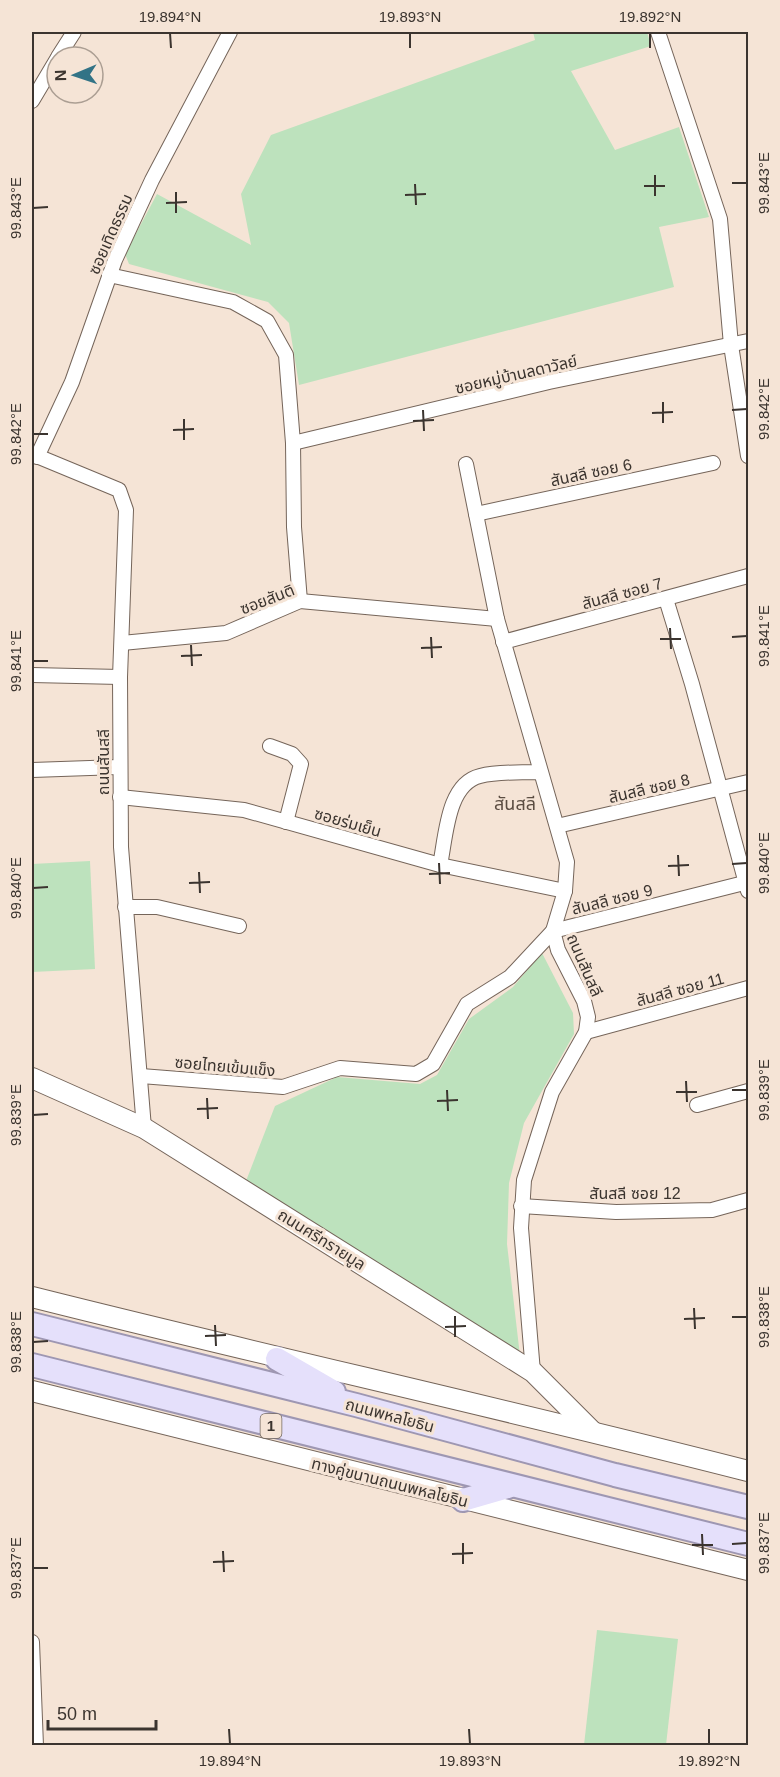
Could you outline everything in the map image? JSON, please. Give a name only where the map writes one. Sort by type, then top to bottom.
[{"type":"main road","name":"ถนนศรีทรายมูล","points":[[32,1080],[144,1128],[533,1372],[592,1431]]},
{"type":"main road","points":[[32,1297],[277,1359],[592,1431],[748,1471]]},
{"type":"main road","name":"ถนนพหลโยธิน","points":[[32,1324],[356,1405],[615,1475],[748,1507]]},
{"type":"main road","points":[[277,1359],[356,1405]]},
{"type":"main road","name":"1","points":[[32,1365],[748,1544]]},
{"type":"main road","name":"ทางคู่ขนานถนนพหลโยธิน","points":[[32,1391],[748,1570]]},
{"type":"main road","points":[[463,1500],[510,1486]]},
{"type":"street","points":[[66,45],[74,32]]},
{"type":"street","name":"ซอยเทิดธรรม","points":[[34,455],[72,382],[109,275],[152,180],[230,32]]},
{"type":"street","points":[[658,32],[720,219],[731,345],[748,456]]},
{"type":"street","points":[[32,101],[45,80]]},
{"type":"street","points":[[109,275],[233,303],[267,321],[286,355],[293,443],[294,527],[300,601]]},
{"type":"street","name":"ซอยหมู่บ้านลดาวัลย์","points":[[293,443],[549,382],[748,341]]},
{"type":"street","name":"ถนนสันสลี","points":[[34,455],[119,490],[126,510],[119,768],[125,907],[144,1128]]},
{"type":"street","name":"สันสลี ซอย 6","points":[[476,513],[713,463]]},
{"type":"street","name":"ถนนสันสลี","points":[[466,464],[497,619],[567,862],[566,891],[554,931],[558,950],[584,1001],[588,1017],[586,1032]]},
{"type":"street","name":"สันสลี ซอย 7","points":[[503,642],[748,576]]},
{"type":"street","points":[[666,599],[722,788],[748,886]]},
{"type":"street","name":"ซอยสันติ","points":[[122,643],[226,633],[300,601],[497,619]]},
{"type":"street","points":[[32,675],[120,677]]},
{"type":"street","points":[[270,746],[292,754],[301,764],[286,822]]},
{"type":"street","points":[[32,770],[119,768]]},
{"type":"street","points":[[440,865],[455,798],[464,784],[486,775],[540,772]]},
{"type":"street","name":"สันสลี ซอย 8","points":[[557,826],[748,782]]},
{"type":"street","name":"ซอยร่มเย็น","points":[[120,797],[244,810],[440,865],[566,891]]},
{"type":"street","name":"สันสลี ซอย 9","points":[[554,931],[748,886]]},
{"type":"street","points":[[125,907],[157,907],[239,926]]},
{"type":"street","name":"ซอยไทยเข้มแข็ง","points":[[141,1076],[283,1087],[340,1068],[417,1074],[433,1064],[467,1004],[510,976],[554,931]]},
{"type":"street","name":"สันสลี ซอย 11","points":[[586,1032],[748,988]]},
{"type":"street","points":[[533,1372],[521,1206],[524,1180],[552,1092],[586,1032]]},
{"type":"street","points":[[697,1105],[748,1091]]},
{"type":"street","name":"สันสลี ซอย 12","points":[[521,1206],[616,1212],[701,1210],[748,1200]]},
{"type":"street","points":[[32,1642],[36,1746]]},
{"type":"green space","points":[[533,32],[647,32],[651,46],[571,71],[615,150],[679,127],[709,217],[659,227],[674,287],[299,385],[289,323],[268,302],[129,264],[125,254],[157,194],[251,245],[241,194],[271,135],[535,40]]},
{"type":"green space","points":[[90,861],[95,969],[32,972],[32,864]]},
{"type":"green space","points":[[542,953],[573,1013],[574,1034],[524,1123],[509,1183],[507,1244],[520,1356],[246,1181],[275,1106],[337,1077],[420,1084],[437,1075],[469,1019],[513,987]]},
{"type":"green space","points":[[597,1630],[678,1639],[666,1745],[584,1745]]},
{"type":"district","name":"สันสลี","points":[[515,804]]}]
